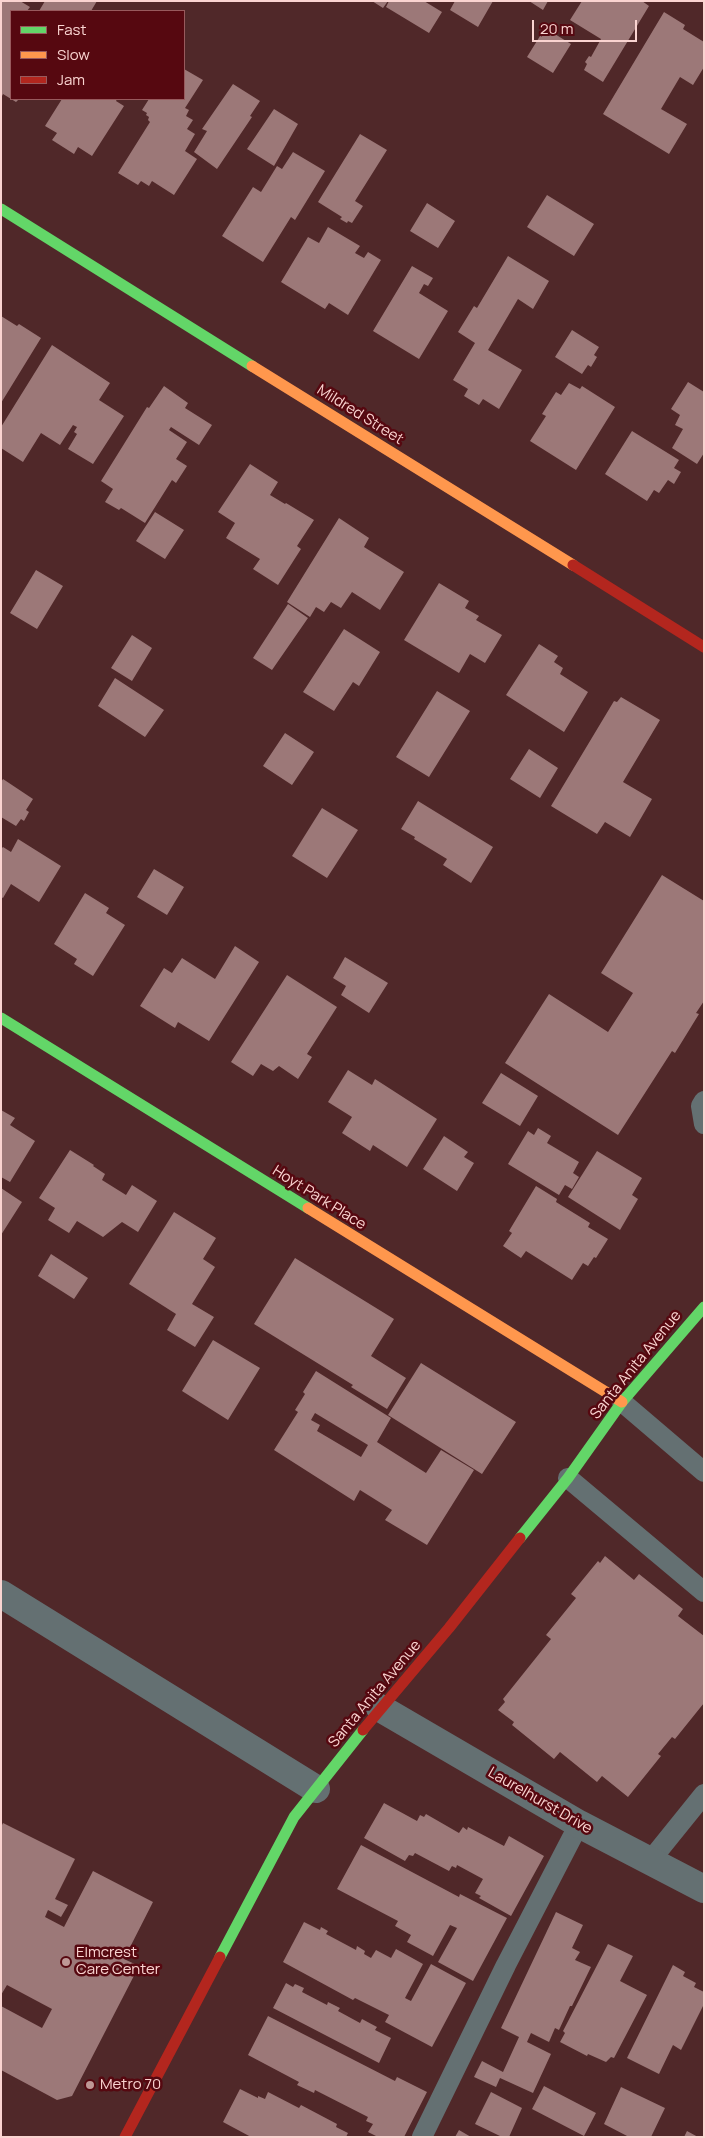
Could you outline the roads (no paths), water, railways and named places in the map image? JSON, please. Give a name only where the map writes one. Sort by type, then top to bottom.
[{"type":"street","name":"Mildred Street","points":[[1,209],[704,647]]},
{"type":"street","name":"Hoyt Park Place","points":[[1,1018],[622,1402]]},
{"type":"street","name":"Santa Anita Avenue","points":[[125,2137],[294,1818],[380,1708],[449,1628],[568,1478],[622,1402],[704,1307]]},
{"type":"street","points":[[1,1594],[316,1790]]},
{"type":"street","name":"Laurelhurst Drive","points":[[380,1708],[579,1824],[704,1889]]},
{"type":"lane","points":[[704,1101],[701,1106],[704,1124]]},
{"type":"lane","points":[[622,1402],[700,1463]]},
{"type":"lane","points":[[568,1478],[704,1592]]},
{"type":"lane","points":[[650,1861],[704,1794]]},
{"type":"lane","points":[[422,2137],[506,1965],[579,1824]]},
{"type":"place","name":"Elmcrest Care Center","points":[[66,1962]]},
{"type":"place","name":"Metro 70","points":[[90,2085]]}]
